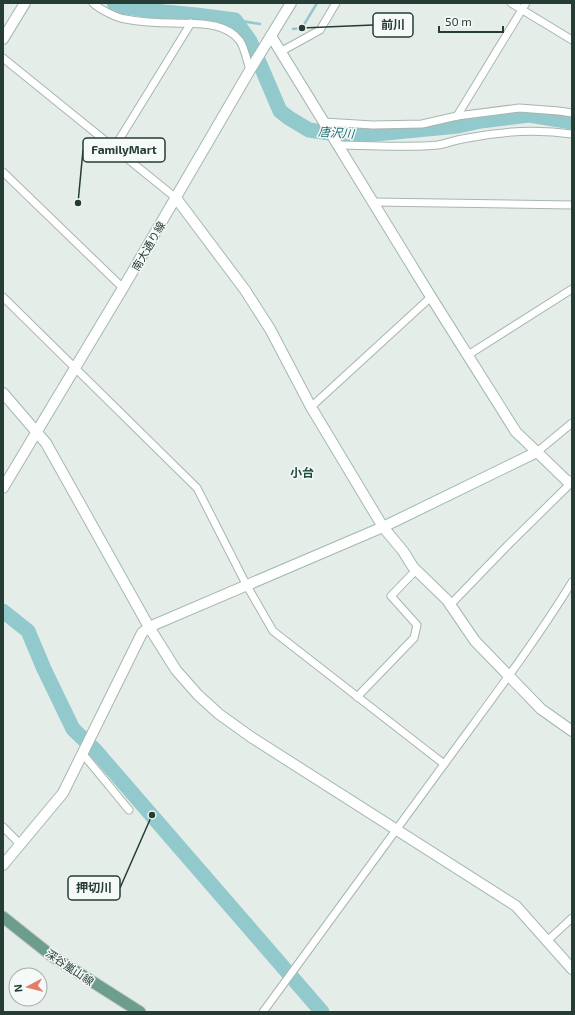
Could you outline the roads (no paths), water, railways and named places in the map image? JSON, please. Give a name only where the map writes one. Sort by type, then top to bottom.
[{"type":"main road","name":"深谷嵐山線","points":[[3,917],[52,956],[140,1012]]},
{"type":"street","points":[[3,39],[25,3]]},
{"type":"street","points":[[93,3],[96,6],[124,19],[191,23],[219,27],[240,41],[251,68]]},
{"type":"street","name":"南大通り線","points":[[3,488],[123,288],[262,49],[292,3]]},
{"type":"street","points":[[280,52],[320,30],[336,3]]},
{"type":"street","points":[[511,3],[524,6],[572,40]]},
{"type":"street","points":[[457,116],[524,6]]},
{"type":"street","points":[[114,148],[191,23]]},
{"type":"street","points":[[271,36],[431,297],[516,432],[536,452],[572,483],[450,604]]},
{"type":"street","points":[[3,58],[176,198],[270,328],[311,407],[383,527],[416,570],[447,600],[475,641],[541,709],[572,731]]},
{"type":"street","points":[[325,123],[374,125],[422,124],[457,116],[519,108],[558,110],[572,113]]},
{"type":"street","points":[[336,142],[411,146],[439,144],[507,132],[542,130],[572,134]]},
{"type":"street","points":[[3,172],[123,288]]},
{"type":"street","points":[[373,202],[572,205]]},
{"type":"street","points":[[468,356],[572,289]]},
{"type":"street","points":[[3,297],[197,488],[247,586],[273,631],[444,764]]},
{"type":"street","points":[[311,407],[431,297]]},
{"type":"street","points":[[3,393],[46,443],[149,627],[176,670],[198,695],[218,714],[251,737],[516,906],[572,969]]},
{"type":"street","points":[[3,865],[63,793],[142,633],[149,627],[383,527],[536,452],[572,423]]},
{"type":"street","points":[[357,697],[414,638],[417,625],[391,596],[416,570]]},
{"type":"street","points":[[263,1012],[555,610],[572,582]]},
{"type":"street","points":[[83,751],[129,810]]},
{"type":"street","points":[[3,827],[20,844]]},
{"type":"street","points":[[547,941],[572,918]]},
{"type":"waterway","name":"唐沢川","points":[[114,3],[120,6],[154,11],[235,20],[250,41],[280,111],[309,130],[344,135],[375,134],[458,126],[481,121],[529,115],[572,122]]},
{"type":"waterway","points":[[293,29],[302,28],[317,3]]},
{"type":"waterway","points":[[235,20],[260,24]]},
{"type":"waterway","points":[[3,611],[28,631],[44,669],[73,729],[95,750],[322,1012]]},
{"type":"place","name":"前川","points":[[302,28]]},
{"type":"place","name":"FamilyMart","points":[[78,203]]},
{"type":"place","name":"押切川","points":[[152,815]]},
{"type":"district","name":"小台","points":[[302,472]]}]
